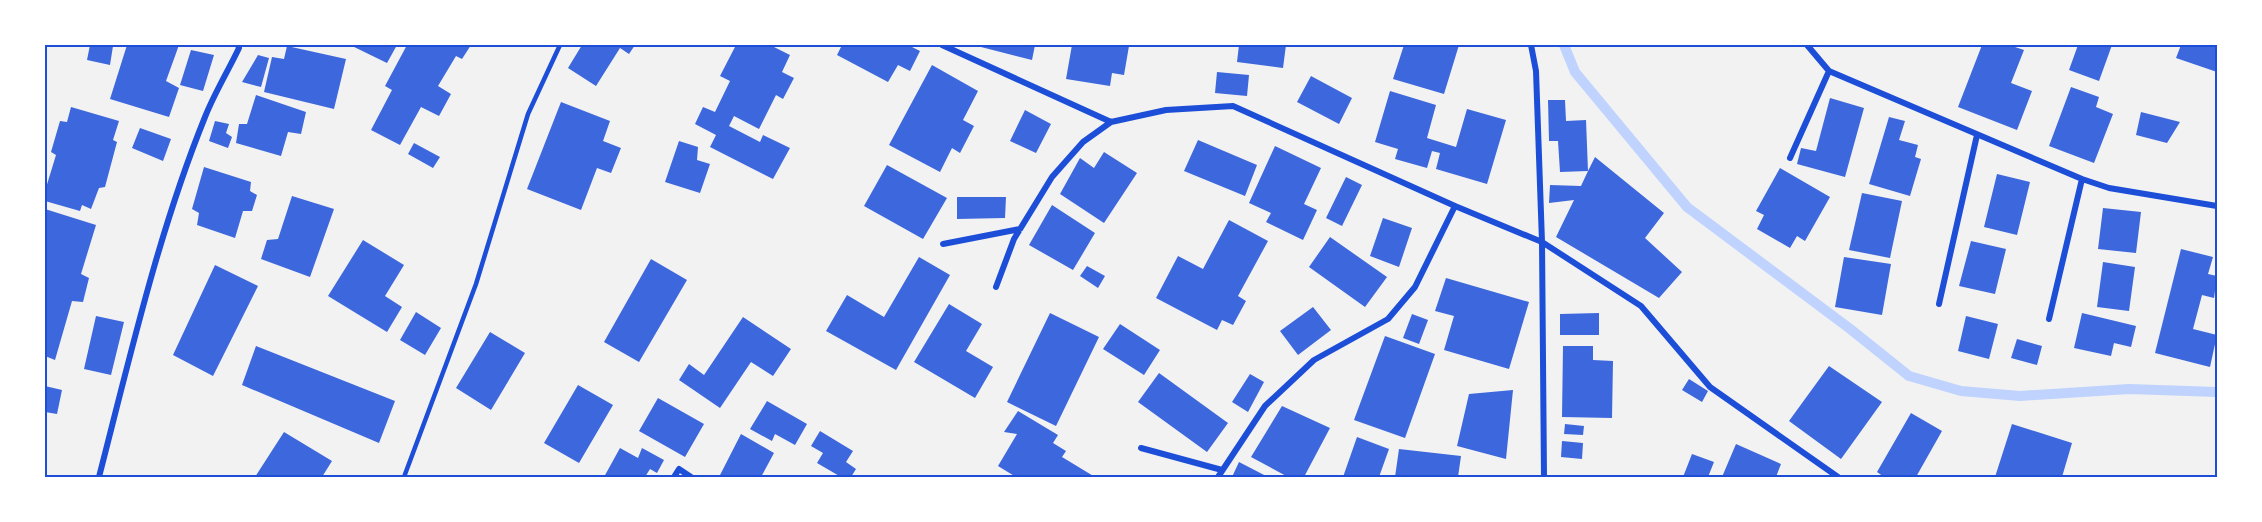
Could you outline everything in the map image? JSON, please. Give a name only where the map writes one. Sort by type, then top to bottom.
[{"type":"street","points":[[99,477],[138,324],[177,193],[205,116],[239,48],[238,45]]},
{"type":"street","points":[[942,45],[1111,122]]},
{"type":"street","points":[[1531,45],[1536,70],[1542,242],[1544,477]]},
{"type":"street","points":[[1807,45],[1829,70],[2082,179],[2109,188],[2217,206]]},
{"type":"street","points":[[1790,158],[1829,70]]},
{"type":"street","points":[[996,287],[1014,239],[1052,177],[1083,142],[1111,122],[1166,110],[1233,106],[1455,206],[1542,242],[1641,306],[1710,387],[1838,477]]},
{"type":"street","points":[[1939,304],[1977,135]]},
{"type":"street","points":[[2049,319],[2082,179]]},
{"type":"street","points":[[1218,477],[1265,406],[1314,360],[1388,319],[1415,287],[1455,206]]},
{"type":"street","points":[[943,244],[1020,230]]},
{"type":"street","points":[[1141,448],[1222,470]]},
{"type":"street","points":[[674,477],[679,469],[691,477]]},
{"type":"lane","points":[[404,477],[476,284],[528,114],[560,45]]},
{"type":"building","points":[[90,45],[113,46],[110,65],[87,60]]},
{"type":"building","points":[[127,45],[179,45],[166,81],[179,88],[169,117],[110,99]]},
{"type":"building","points":[[350,45],[397,45],[387,63]]},
{"type":"building","points":[[407,45],[471,45],[462,59],[456,56],[438,86],[451,94],[439,116],[421,107],[400,145],[371,130],[392,90],[385,86]]},
{"type":"building","points":[[582,45],[635,45],[629,54],[620,48],[596,86],[568,68]]},
{"type":"building","points":[[736,45],[770,45],[790,55],[782,72],[794,78],[783,99],[776,95],[759,129],[734,116],[729,126],[760,142],[763,135],[790,148],[773,179],[710,147],[716,135],[695,124],[703,107],[715,112],[730,81],[720,76]]},
{"type":"building","points":[[842,45],[908,45],[920,51],[910,71],[898,65],[888,82],[837,55]]},
{"type":"building","points":[[981,45],[1035,45],[1032,60],[981,47]]},
{"type":"building","points":[[1072,45],[1129,46],[1124,75],[1112,73],[1110,86],[1066,79]]},
{"type":"building","points":[[1239,45],[1286,45],[1283,68],[1237,62]]},
{"type":"building","points":[[1404,45],[1459,45],[1444,94],[1393,79]]},
{"type":"building","points":[[1982,45],[2009,45],[2024,50],[2011,83],[2032,91],[2017,130],[1958,107]]},
{"type":"building","points":[[2078,45],[2112,45],[2099,81],[2069,70]]},
{"type":"building","points":[[2181,45],[2217,45],[2217,72],[2176,58]]},
{"type":"building","points":[[287,46],[346,59],[334,109],[264,92],[272,57],[284,59]]},
{"type":"building","points":[[191,50],[214,55],[203,91],[180,85]]},
{"type":"building","points":[[258,55],[269,58],[261,87],[242,82]]},
{"type":"building","points":[[932,65],[978,91],[963,120],[974,126],[960,153],[952,148],[940,172],[889,145]]},
{"type":"building","points":[[1217,72],[1249,75],[1247,96],[1215,93]]},
{"type":"building","points":[[1311,76],[1352,98],[1339,124],[1297,102]]},
{"type":"building","points":[[2071,87],[2099,97],[2096,107],[2113,114],[2094,163],[2049,146]]},
{"type":"building","points":[[1390,91],[1436,105],[1427,138],[1456,147],[1467,109],[1506,120],[1487,184],[1436,169],[1440,153],[1432,151],[1427,168],[1395,159],[1398,149],[1375,142]]},
{"type":"building","points":[[256,95],[306,112],[301,134],[288,132],[281,156],[236,143],[239,124],[247,124]]},
{"type":"building","points":[[1830,98],[1864,108],[1845,177],[1797,164],[1801,148],[1816,151]]},
{"type":"building","points":[[1548,100],[1565,100],[1566,121],[1586,120],[1588,171],[1560,172],[1558,141],[1549,141]]},
{"type":"building","points":[[561,102],[610,121],[603,141],[621,148],[611,173],[597,168],[581,210],[527,189]]},
{"type":"building","points":[[71,107],[119,121],[113,140],[117,142],[105,187],[99,188],[91,209],[82,205],[80,211],[45,201],[45,191],[56,155],[51,152],[60,121],[67,122]]},
{"type":"building","points":[[1025,110],[1051,124],[1036,153],[1010,141]]},
{"type":"building","points":[[2141,112],[2180,122],[2167,143],[2136,135]]},
{"type":"building","points":[[1889,117],[1905,121],[1899,140],[1918,145],[1915,157],[1921,159],[1910,196],[1869,184]]},
{"type":"building","points":[[215,121],[229,124],[226,133],[232,137],[228,148],[209,141]]},
{"type":"building","points":[[140,128],[171,139],[163,161],[132,148]]},
{"type":"building","points":[[1198,140],[1257,165],[1245,196],[1184,171]]},
{"type":"building","points":[[679,141],[698,147],[697,160],[710,164],[700,193],[665,182]]},
{"type":"building","points":[[414,143],[440,157],[433,168],[408,154]]},
{"type":"building","points":[[1275,146],[1321,168],[1304,204],[1317,210],[1303,240],[1266,222],[1271,213],[1249,203]]},
{"type":"building","points":[[1104,152],[1137,173],[1104,223],[1060,194],[1080,158],[1094,168]]},
{"type":"building","points":[[1595,157],[1664,213],[1645,238],[1682,272],[1659,298],[1556,237],[1574,200],[1549,203],[1550,185],[1581,186]]},
{"type":"building","points":[[887,165],[947,198],[923,239],[864,206]]},
{"type":"building","points":[[204,167],[251,182],[250,191],[257,195],[252,211],[243,211],[235,238],[197,225],[199,213],[192,209]]},
{"type":"building","points":[[1780,168],[1830,197],[1805,241],[1797,236],[1790,248],[1757,229],[1764,215],[1756,211]]},
{"type":"building","points":[[1997,174],[2030,182],[2017,235],[1984,227]]},
{"type":"building","points":[[1346,177],[1362,185],[1342,226],[1326,218]]},
{"type":"building","points":[[1862,193],[1902,201],[1890,258],[1849,250]]},
{"type":"building","points":[[292,196],[334,209],[310,277],[261,259],[267,240],[278,239]]},
{"type":"building","points":[[957,197],[1006,197],[1005,218],[957,219]]},
{"type":"building","points":[[1052,205],[1095,233],[1073,270],[1029,245]]},
{"type":"building","points":[[2103,208],[2141,212],[2136,253],[2098,249]]},
{"type":"building","points":[[45,209],[96,225],[81,274],[89,278],[83,302],[72,301],[55,360],[45,356]]},
{"type":"building","points":[[1383,218],[1412,228],[1399,267],[1370,256]]},
{"type":"building","points":[[1229,220],[1268,241],[1238,296],[1246,301],[1233,325],[1222,320],[1217,330],[1156,298],[1178,256],[1203,269]]},
{"type":"building","points":[[1330,237],[1387,277],[1365,307],[1309,267]]},
{"type":"building","points":[[363,240],[404,265],[385,296],[402,307],[387,332],[328,296]]},
{"type":"building","points":[[1971,241],[2006,249],[1995,294],[1959,286]]},
{"type":"building","points":[[2181,249],[2213,257],[2208,274],[2217,276],[2214,298],[2202,295],[2193,329],[2217,335],[2210,367],[2155,353]]},
{"type":"building","points":[[919,257],[950,275],[896,370],[826,331],[847,295],[884,317]]},
{"type":"building","points":[[1844,257],[1891,264],[1882,315],[1835,307]]},
{"type":"building","points":[[651,259],[687,280],[639,362],[604,342]]},
{"type":"building","points":[[2103,262],[2135,267],[2129,311],[2097,307]]},
{"type":"building","points":[[215,265],[258,286],[213,376],[173,355]]},
{"type":"building","points":[[1087,266],[1105,276],[1098,288],[1080,276]]},
{"type":"building","points":[[1446,278],[1529,302],[1509,369],[1444,350],[1454,316],[1435,311]]},
{"type":"building","points":[[949,304],[982,324],[966,351],[993,367],[975,398],[914,362]]},
{"type":"building","points":[[1313,307],[1331,330],[1298,355],[1280,331]]},
{"type":"building","points":[[416,312],[441,328],[425,355],[400,340]]},
{"type":"building","points":[[1050,313],[1099,337],[1056,426],[1007,402]]},
{"type":"building","points":[[1599,313],[1599,335],[1560,335],[1560,314]]},
{"type":"building","points":[[2082,313],[2136,326],[2131,347],[2114,343],[2111,356],[2074,348]]},
{"type":"building","points":[[1412,314],[1428,320],[1419,344],[1403,338]]},
{"type":"building","points":[[96,316],[124,322],[111,375],[84,369]]},
{"type":"building","points":[[1966,316],[1998,324],[1989,359],[1958,351]]},
{"type":"building","points":[[743,317],[791,349],[773,376],[751,362],[720,408],[679,380],[689,364],[704,375]]},
{"type":"building","points":[[1120,324],[1160,350],[1144,375],[1103,349]]},
{"type":"building","points":[[490,332],[525,353],[491,410],[456,388]]},
{"type":"building","points":[[1385,336],[1435,354],[1405,438],[1354,420]]},
{"type":"building","points":[[2017,339],[2042,346],[2037,365],[2011,358]]},
{"type":"building","points":[[256,346],[395,401],[379,443],[242,385]]},
{"type":"building","points":[[1563,346],[1593,346],[1593,360],[1613,361],[1612,418],[1562,417]]},
{"type":"building","points":[[1829,366],[1882,402],[1841,459],[1789,421]]},
{"type":"building","points":[[1159,373],[1228,423],[1207,452],[1138,402]]},
{"type":"building","points":[[1250,374],[1264,382],[1248,412],[1232,402]]},
{"type":"building","points":[[1689,379],[1708,391],[1702,402],[1682,390]]},
{"type":"building","points":[[578,385],[613,405],[579,463],[544,443]]},
{"type":"building","points":[[45,386],[62,390],[57,414],[45,412]]},
{"type":"building","points":[[1513,390],[1506,459],[1457,446],[1469,394]]},
{"type":"building","points":[[658,398],[704,424],[685,457],[639,431]]},
{"type":"building","points":[[767,401],[807,424],[795,445],[775,434],[772,441],[750,429]]},
{"type":"building","points":[[1282,406],[1330,428],[1304,477],[1288,477],[1251,457]]},
{"type":"building","points":[[1018,411],[1058,435],[1053,443],[1066,451],[1062,457],[1095,477],[1016,477],[998,466],[1017,434],[1004,432]]},
{"type":"building","points":[[1911,413],[1942,431],[1916,477],[1884,477],[1877,472]]},
{"type":"building","points":[[1565,424],[1584,426],[1583,435],[1564,434]]},
{"type":"building","points":[[2012,424],[2072,443],[2062,477],[1995,477]]},
{"type":"building","points":[[820,431],[853,451],[846,462],[856,469],[851,477],[841,477],[817,463],[823,453],[811,446]]},
{"type":"building","points":[[284,432],[332,461],[322,477],[255,477]]},
{"type":"building","points":[[741,434],[774,453],[761,477],[719,477]]},
{"type":"building","points":[[1357,437],[1389,449],[1379,477],[1343,477]]},
{"type":"building","points":[[1562,441],[1583,443],[1582,459],[1561,457]]},
{"type":"building","points":[[1736,444],[1781,464],[1776,477],[1722,477]]},
{"type":"building","points":[[620,448],[638,458],[642,448],[664,460],[657,473],[650,469],[645,477],[604,477]]},
{"type":"building","points":[[1399,449],[1461,456],[1458,477],[1395,477]]},
{"type":"building","points":[[1692,454],[1714,462],[1708,477],[1683,477]]},
{"type":"building","points":[[1239,462],[1268,477],[1232,477]]},
{"type":"waterway","points":[[1564,45],[1575,72],[1687,207],[1849,328],[1909,376],[1961,391],[2020,396],[2129,389],[2217,392]]}]
